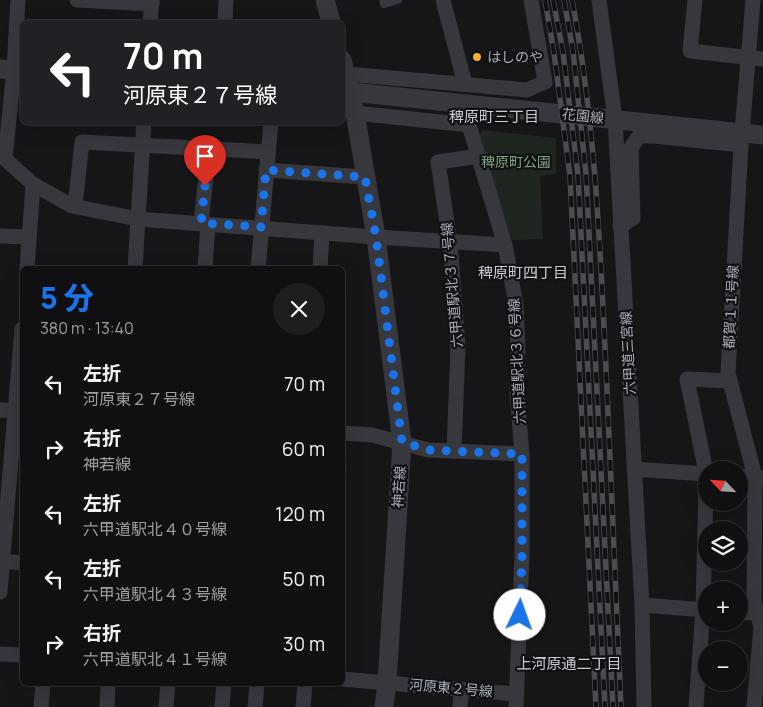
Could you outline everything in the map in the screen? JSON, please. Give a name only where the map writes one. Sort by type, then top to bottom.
[{"type":"street","points":[[18,0],[2,160],[33,184],[75,206],[138,219],[505,245]]},
{"type":"street","points":[[77,0],[152,2],[150,20]]},
{"type":"street","points":[[224,20],[226,0]]},
{"type":"street","points":[[325,0],[330,20]]},
{"type":"street","points":[[443,0],[465,84]]},
{"type":"street","points":[[346,79],[465,84],[528,90],[545,82],[531,0]]},
{"type":"street","name":"六甲道三宮線","points":[[599,0],[615,119],[642,605],[644,707]]},
{"type":"street","points":[[695,0],[690,51],[755,59]]},
{"type":"street","name":"都賀１１号線","points":[[753,0],[755,59],[741,140],[728,373],[759,478],[754,602],[760,613],[760,671],[754,707]]},
{"type":"street","name":"花園線","points":[[346,79],[615,119],[741,140],[763,135]]},
{"type":"street","name":"神若線","points":[[346,79],[355,113],[376,237],[402,442],[384,707]]},
{"type":"street","name":"六甲道駅北３６号線","points":[[355,113],[469,125],[505,245],[516,304],[518,347],[517,393],[522,454],[522,556],[516,700]]},
{"type":"street","points":[[135,266],[144,125]]},
{"type":"street","points":[[258,266],[270,125]]},
{"type":"street","points":[[620,226],[633,218],[631,148],[639,136],[741,140]]},
{"type":"street","points":[[75,206],[82,142],[268,152]]},
{"type":"street","points":[[205,266],[209,148]]},
{"type":"street","name":"六甲道駅北３７号線","points":[[454,451],[458,350],[450,242],[438,162],[479,156]]},
{"type":"street","points":[[266,170],[365,177]]},
{"type":"street","points":[[27,266],[33,184]]},
{"type":"street","points":[[320,266],[322,233]]},
{"type":"street","points":[[0,236],[29,237]]},
{"type":"street","points":[[704,461],[687,379],[730,381]]},
{"type":"street","points":[[0,410],[20,410],[4,506],[3,561],[0,592]]},
{"type":"street","points":[[345,433],[402,442],[428,450],[522,454]]},
{"type":"street","points":[[634,469],[698,473]]},
{"type":"street","points":[[704,581],[706,511]]},
{"type":"street","points":[[3,561],[20,563]]},
{"type":"street","points":[[642,605],[698,609]]},
{"type":"street","points":[[696,707],[702,631]]},
{"type":"street","points":[[0,654],[20,655]]},
{"type":"street","name":"河原東２号線","points":[[345,679],[461,689],[516,700]]},
{"type":"street","points":[[41,707],[43,686]]},
{"type":"street","points":[[107,707],[108,686]]},
{"type":"street","points":[[166,707],[168,686]]},
{"type":"street","points":[[222,707],[224,686]]},
{"type":"street","points":[[256,707],[257,686]]},
{"type":"street","points":[[303,707],[305,686]]},
{"type":"street","points":[[460,707],[461,689]]},
{"type":"lane","points":[[383,0],[384,4],[398,0]]},
{"type":"green space","name":"稗原町公園","points":[[482,130],[556,138],[556,174],[540,176],[543,239],[512,240],[478,136]]},
{"type":"green space","points":[[345,463],[347,463],[345,491]]},
{"type":"railway","points":[[545,0],[570,176],[596,707]]},
{"type":"railway","points":[[553,0],[563,52],[578,175],[605,707]]},
{"type":"railway","points":[[564,0],[573,51],[586,174],[613,707]]},
{"type":"railway","points":[[572,0],[586,91],[599,229],[621,707]]},
{"type":"place","name":"はしのや","points":[[477,57]]},
{"type":"district","name":"稗原町三丁目","points":[[494,117]]},
{"type":"district","name":"稗原町四丁目","points":[[523,273]]},
{"type":"district","name":"上河原通二丁目","points":[[569,664]]},
{"type":"route","points":[[205,186],[201,223],[261,227],[266,170],[365,177],[376,237],[402,442],[428,450],[522,454],[520,615]]}]
